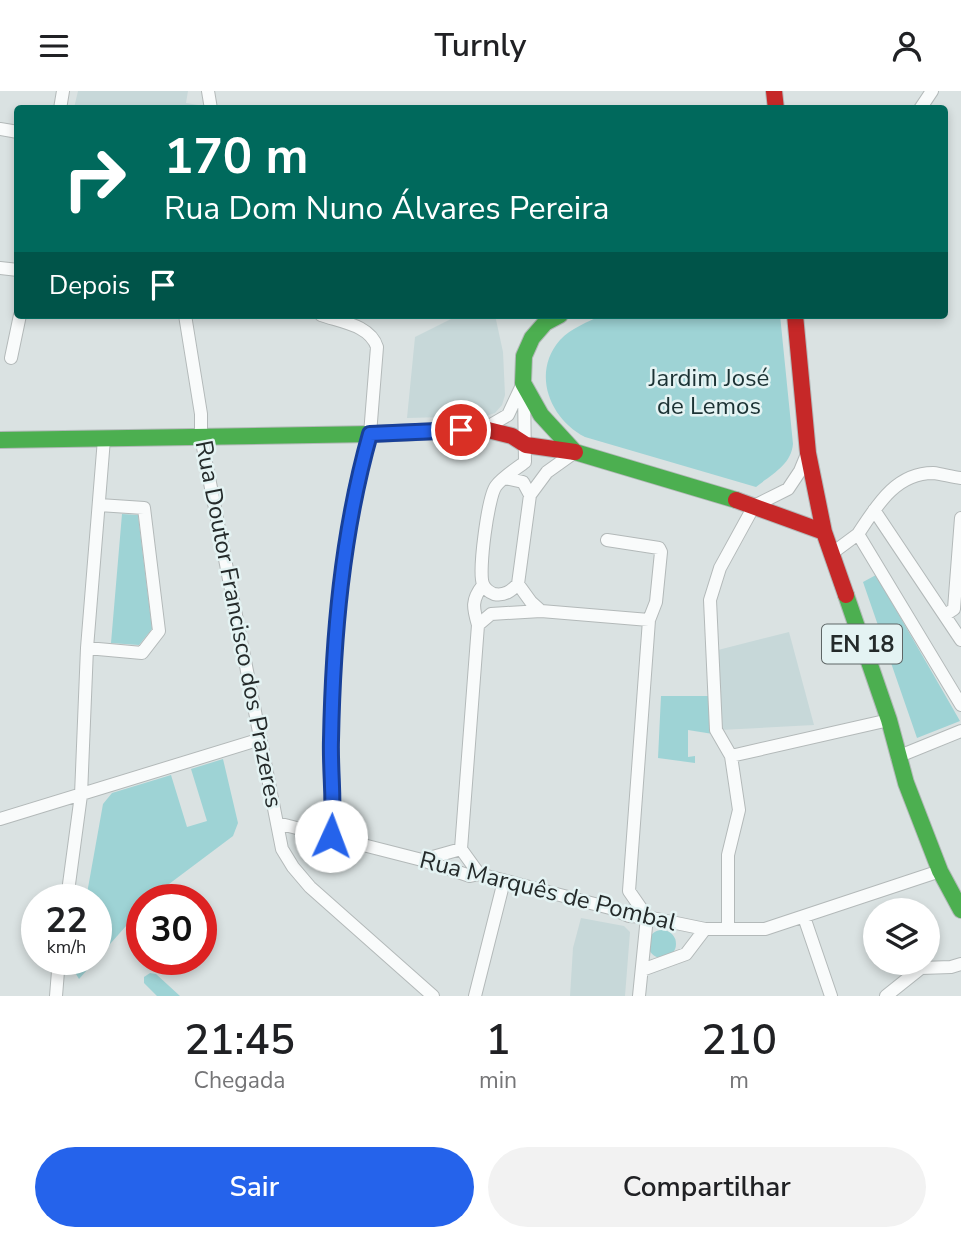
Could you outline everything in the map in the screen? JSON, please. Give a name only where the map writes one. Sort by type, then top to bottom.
[{"type":"main road","points":[[552,319],[545,323],[533,338],[524,356],[523,383],[541,415],[575,452]]},
{"type":"main road","name":"EN 18","points":[[795,319],[808,453],[824,532],[889,720],[897,757],[940,871],[961,911]]},
{"type":"main road","points":[[0,440],[370,434],[484,429],[512,436],[526,445],[575,452],[754,506],[824,532]]},
{"type":"street","points":[[11,358],[19,319]]},
{"type":"street","name":"Rua Doutor Francisco dos Prazeres","points":[[186,319],[201,414],[201,437],[282,849],[310,887],[433,996]]},
{"type":"street","points":[[331,836],[331,741],[339,592],[356,483],[370,434],[377,347],[368,331],[333,319]]},
{"type":"street","points":[[484,429],[508,415],[523,383]]},
{"type":"street","points":[[523,383],[525,462],[495,487],[488,509],[481,573],[483,585],[489,593],[501,595],[510,592],[518,584],[530,495],[547,472],[575,452]]},
{"type":"street","points":[[69,884],[81,795],[88,648],[104,439]]},
{"type":"street","points":[[728,929],[728,855],[739,810],[731,756],[716,730],[710,600],[719,568],[754,506],[788,489],[808,453]]},
{"type":"street","points":[[831,554],[859,534],[892,489],[906,480],[932,473],[961,478]]},
{"type":"street","points":[[505,478],[523,482],[530,495]]},
{"type":"street","points":[[88,648],[142,653],[159,631],[144,508],[99,505]]},
{"type":"street","points":[[874,510],[961,640]]},
{"type":"street","points":[[945,615],[954,609],[961,518]]},
{"type":"street","points":[[859,534],[961,705]]},
{"type":"street","points":[[607,540],[659,548],[662,552],[656,601],[649,620],[629,891],[647,917],[639,996]]},
{"type":"street","points":[[518,584],[541,611]]},
{"type":"street","points":[[479,874],[461,849],[478,625],[474,611],[475,595],[483,585]]},
{"type":"street","points":[[478,625],[491,614],[541,611],[649,620]]},
{"type":"street","points":[[731,756],[889,720]]},
{"type":"street","points":[[897,757],[961,731]]},
{"type":"street","points":[[0,819],[261,739]]},
{"type":"street","name":"Rua Marquês de Pombal","points":[[277,823],[422,860],[470,876],[479,874],[610,908],[629,916],[705,929],[765,929],[940,871]]},
{"type":"street","points":[[422,860],[461,849]]},
{"type":"street","points":[[475,996],[504,881]]},
{"type":"street","points":[[610,908],[629,891]]},
{"type":"street","points":[[804,917],[831,996]]},
{"type":"street","points":[[642,970],[686,954],[705,929]]},
{"type":"street","points":[[940,967],[951,968],[961,964]]},
{"type":"street","points":[[56,996],[58,975]]},
{"type":"street","points":[[886,996],[908,975]]},
{"type":"shaded area","points":[[78,91],[188,91],[186,103],[198,105],[75,105]]},
{"type":"shaded area","points":[[451,319],[496,319],[503,352],[505,395],[502,405],[495,413],[486,416],[407,418],[415,337]]},
{"type":"shaded area","points":[[789,632],[814,725],[721,730],[718,650]]},
{"type":"shaded area","points":[[581,918],[624,926],[630,932],[625,996],[570,996],[573,948]]},
{"type":"green space","name":"Jardim José de Lemos","points":[[594,319],[780,319],[793,444],[789,458],[756,487],[585,437],[562,419],[548,394],[546,380],[551,353],[564,336]]},
{"type":"green space","points":[[122,514],[138,515],[152,629],[139,645],[111,643]]},
{"type":"green space","points":[[876,575],[960,721],[917,738],[863,582]]},
{"type":"green space","points":[[661,696],[711,696],[713,734],[688,730],[688,757],[695,756],[695,763],[658,758]]},
{"type":"green space","points":[[223,759],[238,823],[233,836],[169,884],[126,884],[126,926],[112,942],[112,884],[89,884],[103,804],[112,793],[171,775],[187,827],[207,821],[191,769]]},
{"type":"green space","points":[[662,930],[672,934],[676,944],[672,954],[662,958],[652,954],[648,944],[652,934]]},
{"type":"green space","points":[[157,975],[180,996],[157,996],[144,983],[144,977]]},
{"type":"traffic: fast","points":[[552,319],[545,323],[532,338],[524,356],[523,383],[541,415],[575,452],[736,500]]},
{"type":"traffic: fast","points":[[0,440],[373,434]]},
{"type":"traffic: fast","points":[[846,595],[889,720],[906,783],[940,871],[961,910]]},
{"type":"traffic: jam","points":[[774,91],[776,105]]},
{"type":"traffic: jam","points":[[795,319],[808,453],[824,532],[846,595]]},
{"type":"traffic: jam","points":[[373,434],[484,429],[512,436],[526,445],[575,452]]},
{"type":"traffic: jam","points":[[736,500],[824,532]]},
{"type":"route","points":[[331,836],[331,741],[339,592],[356,483],[370,434],[461,430]]}]
